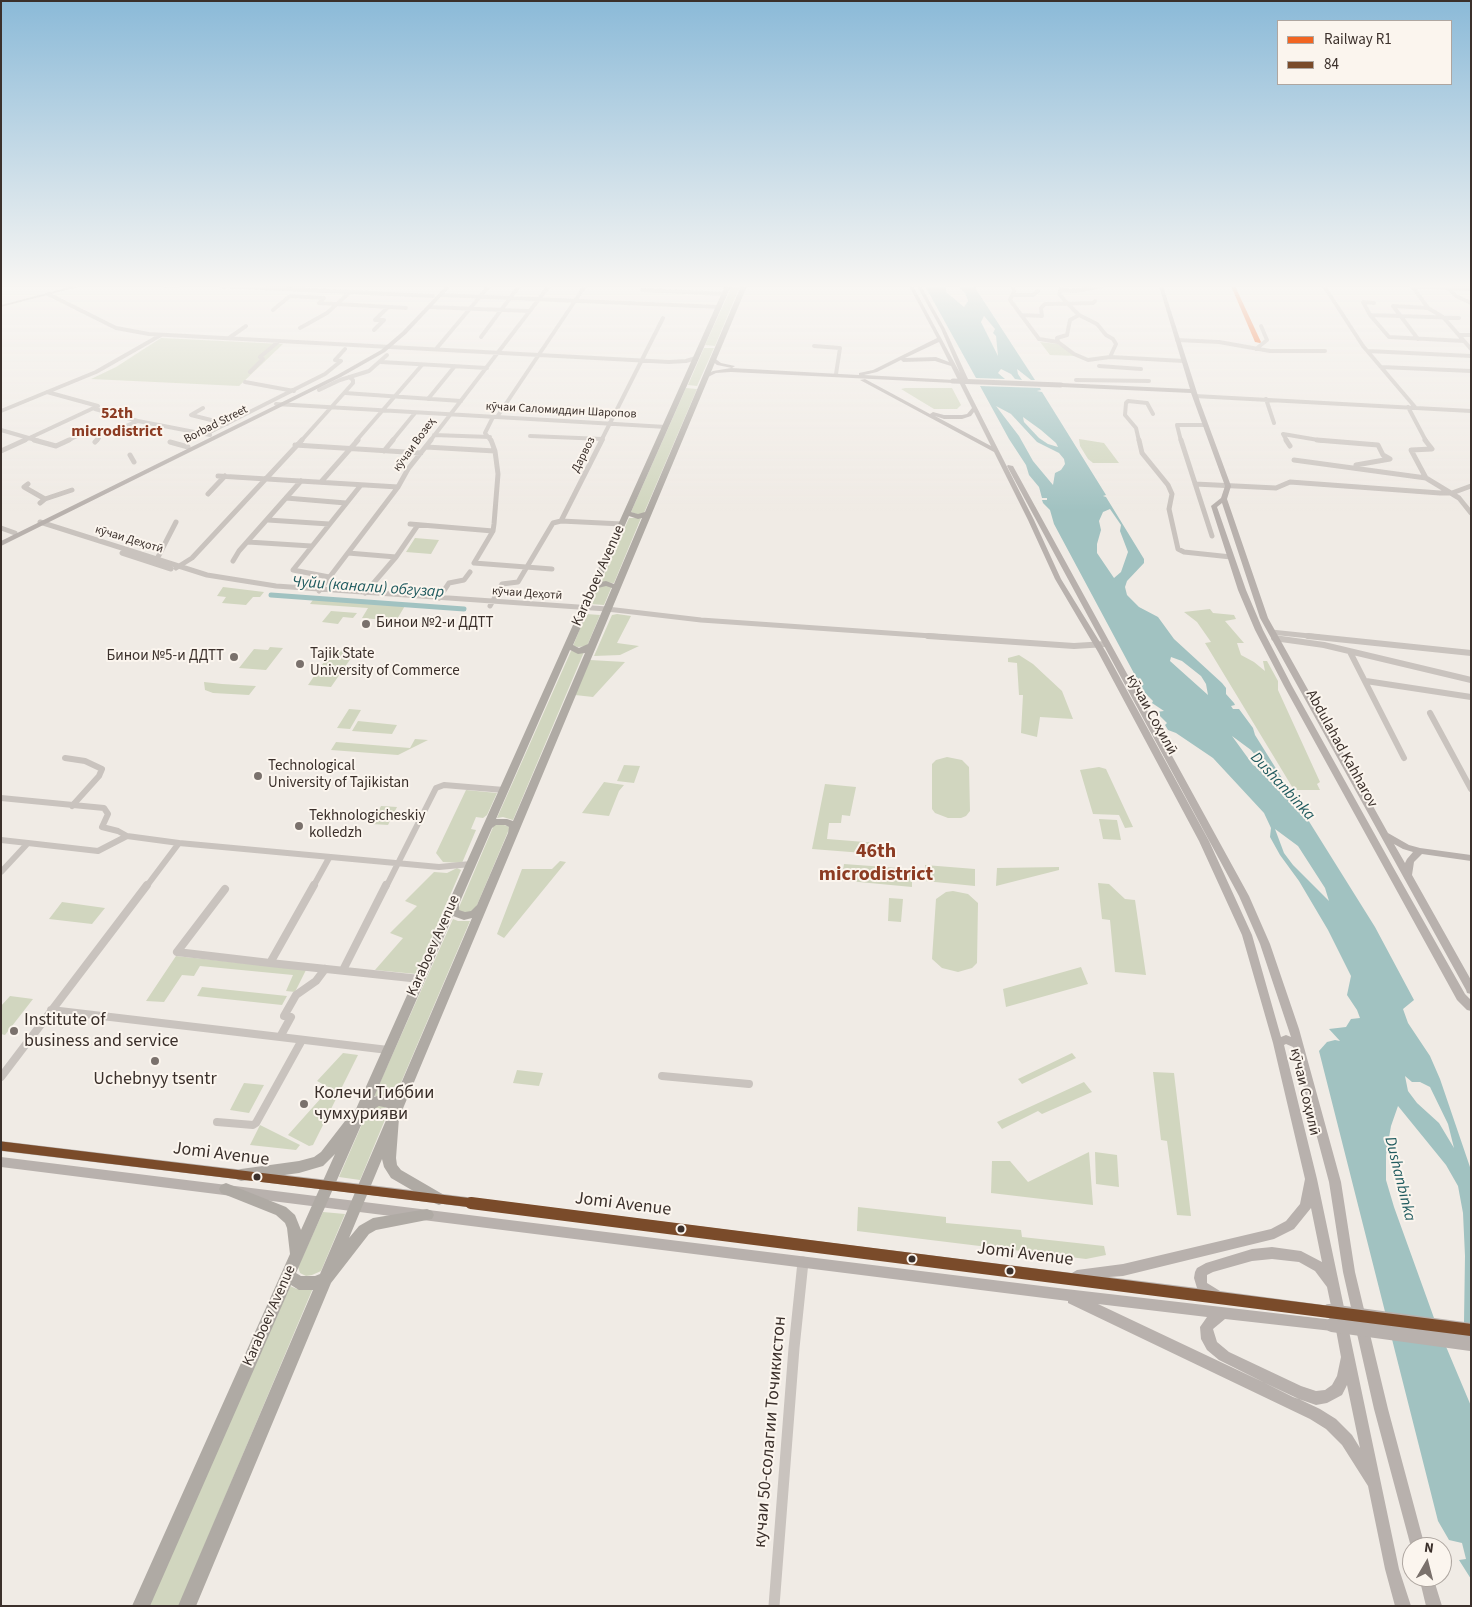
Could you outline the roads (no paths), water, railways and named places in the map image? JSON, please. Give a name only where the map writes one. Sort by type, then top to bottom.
[{"type":"highway","name":"Karaboev Avenue","points":[[187,1606],[648,513],[693,387],[690,372],[695,361]]},
{"type":"highway","name":"Karaboev Avenue","points":[[141,1606],[666,426],[693,387],[706,376],[712,361]]},
{"type":"highway","points":[[627,513],[638,517],[648,513]]},
{"type":"highway","points":[[594,587],[606,583],[616,586]]},
{"type":"highway","points":[[568,646],[578,651],[592,646]]},
{"type":"highway","points":[[487,827],[494,822],[507,822],[514,826],[513,833]]},
{"type":"highway","points":[[453,904],[454,912],[464,916],[474,914],[481,908]]},
{"type":"highway","points":[[241,1174],[299,1167],[318,1162],[326,1156],[361,1110],[377,1100],[386,1101],[392,1104],[394,1108],[389,1158],[391,1167],[396,1174],[439,1199]]},
{"type":"highway","points":[[226,1189],[281,1211],[290,1219],[298,1254]]},
{"type":"highway","points":[[288,1275],[303,1284],[317,1282],[326,1278],[364,1230],[373,1224],[428,1214]]},
{"type":"main road","name":"Borbad Street","points":[[1,544],[230,424],[278,404],[297,391],[358,361]]},
{"type":"main road","name":"Borbad Street","points":[[1,540],[39,524],[278,404],[339,376],[363,361]]},
{"type":"main road","points":[[715,361],[725,366],[857,376],[875,371],[895,361]]},
{"type":"main road","points":[[894,378],[884,373],[883,370],[902,361]]},
{"type":"main road","points":[[941,361],[952,365]]},
{"type":"main road","name":"кӯчаи Соҳилӣ","points":[[950,361],[1063,590],[1097,645],[1151,742],[1224,882],[1246,936],[1278,1043],[1311,1179],[1378,1493]]},
{"type":"main road","points":[[957,361],[971,393],[1076,589],[1244,896],[1265,944],[1298,1044],[1335,1182],[1349,1272],[1381,1409],[1415,1537]]},
{"type":"main road","points":[[1184,361],[1228,486]]},
{"type":"main road","points":[[706,376],[715,372],[731,370],[894,378],[1060,383],[1194,391]]},
{"type":"main road","points":[[857,376],[996,451]]},
{"type":"main road","points":[[894,378],[880,382],[882,385],[934,414],[944,417],[962,418],[969,415],[974,409]]},
{"type":"main road","name":"Abdulahad Kahharov","points":[[1228,486],[1224,499],[1242,558],[1272,635],[1408,874],[1471,990]]},
{"type":"main road","name":"Abdulahad Kahharov","points":[[1224,499],[1214,506],[1253,617],[1277,667],[1461,997],[1471,1007]]},
{"type":"main road","points":[[1063,590],[1076,589]]},
{"type":"main road","points":[[1384,834],[1406,847],[1420,851],[1471,858]]},
{"type":"main road","points":[[1408,874],[1410,861],[1420,851]]},
{"type":"main road","points":[[1278,1043],[1286,1039],[1298,1044]]},
{"type":"main road","name":"Jomi Avenue","points":[[1,1146],[363,1189],[1471,1330]]},
{"type":"main road","name":"Jomi Avenue","points":[[1,1162],[589,1234],[1066,1296],[1332,1325]]},
{"type":"main road","points":[[1064,1278],[1123,1270],[1274,1234],[1290,1225],[1306,1206],[1311,1179]]},
{"type":"main road","points":[[589,1234],[593,1218]]},
{"type":"main road","points":[[630,1240],[634,1224]]},
{"type":"main road","points":[[1222,1298],[1208,1292],[1202,1286],[1200,1278],[1202,1272],[1210,1267],[1252,1254],[1272,1253],[1301,1257],[1318,1267],[1332,1284]]},
{"type":"main road","points":[[1066,1296],[1316,1414],[1331,1424],[1347,1440],[1366,1469],[1378,1493],[1392,1569],[1403,1606]]},
{"type":"main road","points":[[1225,1312],[1212,1320],[1206,1327],[1208,1339],[1212,1346],[1224,1356],[1298,1392],[1316,1398],[1327,1396],[1337,1390],[1344,1378],[1347,1354]]},
{"type":"main road","points":[[1332,1325],[1471,1344]]},
{"type":"main road","points":[[1429,1587],[1434,1606]]},
{"type":"street","points":[[1,411],[116,361]]},
{"type":"street","points":[[250,372],[261,361]]},
{"type":"street","points":[[203,408],[190,415],[230,424],[297,391],[325,374],[341,361]]},
{"type":"street","name":"кӯчаи Возеҳ","points":[[318,591],[398,487],[434,435],[493,361]]},
{"type":"street","points":[[536,361],[485,432],[490,437],[495,451],[498,474],[493,530],[474,563],[552,569]]},
{"type":"street","name":"Дарвоз","points":[[491,604],[502,584],[518,582],[553,523],[561,520],[612,423],[641,361]]},
{"type":"street","points":[[655,361],[686,361]]},
{"type":"street","points":[[836,374],[838,361]]},
{"type":"street","points":[[1094,361],[1099,366],[1105,380]]},
{"type":"street","points":[[1376,361],[1415,407]]},
{"type":"street","points":[[319,390],[369,371],[381,362],[487,368]]},
{"type":"street","points":[[669,362],[685,366],[690,372]]},
{"type":"street","points":[[321,482],[422,364]]},
{"type":"street","points":[[428,398],[455,366]]},
{"type":"street","points":[[1099,366],[1141,369]]},
{"type":"street","points":[[1381,367],[1471,371]]},
{"type":"street","points":[[176,568],[192,558],[345,392],[353,383],[353,380],[349,378]]},
{"type":"street","points":[[1076,380],[1149,381]]},
{"type":"street","points":[[245,382],[297,391]]},
{"type":"street","points":[[1194,391],[1266,399],[1471,411]]},
{"type":"street","points":[[47,392],[98,405],[95,409]]},
{"type":"street","points":[[345,392],[461,401]]},
{"type":"street","points":[[1266,399],[1274,424]]},
{"type":"street","points":[[1153,414],[1146,403],[1128,401],[1126,403],[1125,415],[1136,428],[1142,453],[1164,480],[1172,494],[1169,509],[1178,549],[1184,552],[1231,557]]},
{"type":"street","name":"кӯчаи Саломиддин Шаропов","points":[[278,404],[666,426]]},
{"type":"street","points":[[1408,407],[1423,437],[1432,449],[1411,450],[1426,478]]},
{"type":"street","points":[[1,451],[95,409],[138,421],[209,435]]},
{"type":"street","points":[[384,451],[415,413]]},
{"type":"street","points":[[2,431],[56,446],[81,434],[116,430],[138,421]]},
{"type":"street","points":[[1205,425],[1177,425],[1212,536]]},
{"type":"street","points":[[144,435],[163,426]]},
{"type":"street","points":[[90,433],[99,438],[95,442]]},
{"type":"street","points":[[1290,446],[1283,434],[1378,445],[1383,455],[1390,459],[1348,466]]},
{"type":"street","points":[[434,435],[490,437]]},
{"type":"street","points":[[530,436],[603,439]]},
{"type":"street","points":[[170,442],[188,447]]},
{"type":"street","points":[[295,445],[421,453]]},
{"type":"street","points":[[426,447],[495,451]]},
{"type":"street","points":[[130,455],[134,462]]},
{"type":"street","points":[[1294,460],[1426,478],[1452,492],[1463,501],[1471,513]]},
{"type":"street","points":[[218,476],[398,487]]},
{"type":"street","points":[[208,494],[225,476]]},
{"type":"street","points":[[233,561],[239,551],[301,481]]},
{"type":"street","points":[[1195,484],[1276,488],[1290,482],[1452,492],[1471,486]]},
{"type":"street","points":[[28,484],[24,486],[45,499]]},
{"type":"street","points":[[330,577],[293,570],[361,485]]},
{"type":"street","points":[[40,503],[45,499],[72,490]]},
{"type":"street","points":[[286,498],[346,503]]},
{"type":"street","points":[[268,520],[329,524]]},
{"type":"street","points":[[561,520],[622,524]]},
{"type":"street","points":[[157,559],[176,522]]},
{"type":"street","name":"кӯчаи Деҳотӣ","points":[[39,524],[157,559],[176,568]]},
{"type":"street","name":"кӯчаи Деҳотӣ","points":[[39,524],[176,568],[234,584],[1074,646],[1106,644]]},
{"type":"street","points":[[410,524],[493,530]]},
{"type":"street","points":[[365,593],[396,557],[418,525]]},
{"type":"street","points":[[1,528],[15,534]]},
{"type":"street","points":[[248,542],[311,546]]},
{"type":"street","points":[[348,553],[396,557]]},
{"type":"street","points":[[438,598],[449,583],[464,580],[470,572]]},
{"type":"street","name":"кӯчаи Деҳотӣ","points":[[318,591],[438,598],[491,604]]},
{"type":"street","points":[[1272,635],[1471,680]]},
{"type":"street","points":[[1272,635],[1471,652]]},
{"type":"street","points":[[1350,652],[1404,758]]},
{"type":"street","points":[[1366,681],[1471,697]]},
{"type":"street","points":[[1430,713],[1471,789]]},
{"type":"street","points":[[65,758],[85,761],[102,769],[99,776],[72,806]]},
{"type":"street","points":[[344,970],[439,786],[504,790]]},
{"type":"street","points":[[1,798],[106,809],[108,814],[102,827],[118,831],[127,836],[179,843],[398,864],[439,867],[471,864]]},
{"type":"street","points":[[1,840],[98,851],[127,836]]},
{"type":"street","points":[[1,872],[28,843]]},
{"type":"street","points":[[1,1077],[179,843]]},
{"type":"street","points":[[270,963],[329,858]]},
{"type":"street","points":[[225,889],[177,952],[420,979]]},
{"type":"street","points":[[280,1037],[291,1016],[284,1016],[296,995],[316,981],[325,969]]},
{"type":"street","points":[[51,1010],[388,1050]]},
{"type":"street","points":[[216,1122],[253,1125],[256,1123],[302,1040]]},
{"type":"street","points":[[662,1076],[749,1084]]},
{"type":"street","name":"кучаи 50-солагии Точикистон","points":[[774,1606],[794,1348],[803,1262]]},
{"type":"water","points":[[967,361],[1023,361],[1035,380],[1031,380],[1017,369],[1022,380],[1015,379],[1011,374],[1001,369],[998,373],[1005,379],[976,378]]},
{"type":"water","name":"Dushanbinka","points":[[980,386],[1040,388],[1041,390],[1037,391],[1042,392],[1106,495],[1103,496],[1106,497],[1144,559],[1144,563],[1127,581],[1125,587],[1127,595],[1139,607],[1158,617],[1174,639],[1226,688],[1226,694],[1235,705],[1231,706],[1233,709],[1239,709],[1253,728],[1255,735],[1375,927],[1414,1000],[1403,1009],[1408,1023],[1430,1056],[1440,1079],[1471,1170],[1471,1352],[1464,1322],[1465,1256],[1463,1213],[1458,1186],[1446,1165],[1398,1106],[1391,1126],[1386,1155],[1386,1180],[1434,1318],[1471,1406],[1471,1579],[1459,1560],[1466,1559],[1462,1543],[1452,1541],[1452,1537],[1447,1537],[1438,1521],[1319,1051],[1327,1042],[1340,1041],[1329,1029],[1346,1027],[1351,1019],[1360,1018],[1347,995],[1351,976],[1328,930],[1270,837],[1271,828],[1264,813],[1213,758],[1176,733],[1168,730],[1165,725],[1167,723],[1156,712],[1164,711],[1152,703],[1153,701],[1144,692],[1054,524],[1050,510],[1043,503],[1042,500],[1047,500],[1047,498],[1042,498],[1039,487],[1029,475],[1026,465],[1009,439]],"holes":[[[996,406],[1011,414],[1037,442],[1059,453],[1064,459],[1065,464],[1061,470],[1055,473],[1053,485],[1033,461],[1019,436]],[[1023,417],[1041,430],[1058,447],[1048,444],[1039,438],[1024,422]],[[1110,509],[1121,525],[1120,531],[1128,552],[1121,572],[1114,578],[1097,553],[1097,544],[1101,530],[1099,521],[1103,512]],[[1171,657],[1182,661],[1201,676],[1206,684],[1208,695],[1170,661]],[[1232,736],[1251,750],[1261,762],[1272,781],[1262,770],[1253,765]],[[1275,829],[1298,846],[1325,888],[1329,901],[1293,865],[1284,853]],[[1405,1076],[1412,1082],[1420,1082],[1430,1087],[1448,1124],[1454,1148],[1439,1123],[1417,1103],[1408,1091]]]},
{"type":"waterway","name":"Чуйи (канали) обгузар","points":[[271,595],[464,609]]},
{"type":"place","name":"Бинои №2-и ДДТТ","points":[[366,624]]},
{"type":"place","name":"Бинои №5-и ДДТТ","points":[[234,657]]},
{"type":"place","name":"Tajik State University of Commerce","points":[[300,664]]},
{"type":"place","name":"Technological University of Tajikistan","points":[[258,776]]},
{"type":"place","name":"Tekhnologicheskiy kolledzh","points":[[299,826]]},
{"type":"place","name":"Institute of business and service","points":[[14,1031]]},
{"type":"place","name":"Uchebnyy tsentr","points":[[155,1061]]},
{"type":"place","name":"Колечи Тиббии чумхурияви","points":[[304,1104]]},
{"type":"district","name":"52th microdistrict","points":[[117,423]]},
{"type":"district","name":"46th microdistrict","points":[[876,864]]}]
